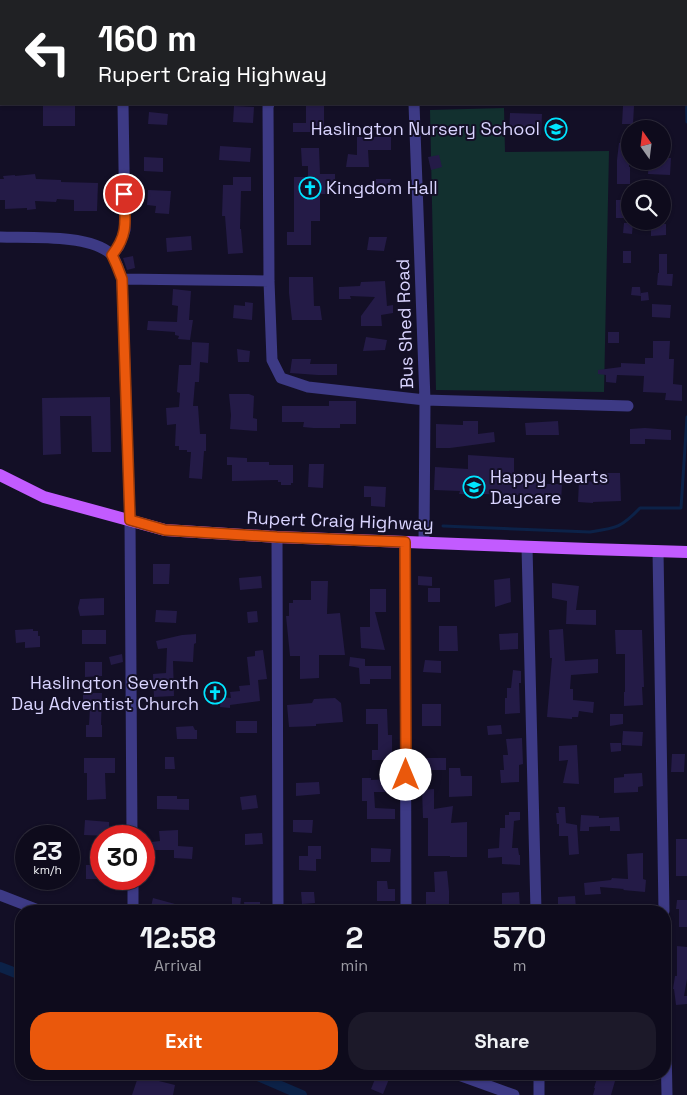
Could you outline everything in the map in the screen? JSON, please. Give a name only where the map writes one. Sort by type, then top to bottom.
[{"type":"main road","name":"Rupert Craig Highway","points":[[0,475],[44,497],[165,530],[277,537],[687,552]]},
{"type":"street","points":[[112,255],[119,246],[125,230],[123,105]]},
{"type":"street","points":[[269,105],[269,281],[272,360],[281,378],[308,387],[425,400],[628,406]]},
{"type":"street","name":"Bus Shed Road","points":[[414,105],[425,400],[424,542]]},
{"type":"street","points":[[0,236],[73,239],[95,245],[112,255],[122,279],[130,520],[132,825]]},
{"type":"street","points":[[122,279],[269,281]]},
{"type":"street","points":[[277,537],[278,905]]},
{"type":"street","points":[[405,542],[406,905]]},
{"type":"street","points":[[527,547],[536,905]]},
{"type":"street","points":[[658,551],[664,905]]},
{"type":"street","points":[[133,890],[133,905]]},
{"type":"street","points":[[0,895],[25,905]]},
{"type":"street","points":[[473,1080],[514,1095]]},
{"type":"street","points":[[539,1080],[539,1095]]},
{"type":"street","points":[[666,1080],[666,1095]]},
{"type":"green space","points":[[504,108],[505,152],[609,151],[604,392],[436,390],[430,110]]},
{"type":"building","points":[[43,105],[75,105],[75,126],[43,126]]},
{"type":"building","points":[[306,105],[324,106],[324,131],[293,132],[293,123],[306,123]]},
{"type":"building","points":[[234,106],[254,107],[253,123],[233,122]]},
{"type":"building","points":[[623,106],[634,106],[633,120],[622,120]]},
{"type":"building","points":[[149,112],[168,114],[167,125],[148,124]]},
{"type":"building","points":[[510,113],[542,114],[541,135],[509,134]]},
{"type":"building","points":[[357,137],[391,137],[391,150],[368,150],[369,167],[346,167],[348,154],[357,155]]},
{"type":"building","points":[[619,143],[621,143],[621,170],[630,170],[630,180],[621,180],[621,184],[617,184],[617,160]]},
{"type":"building","points":[[220,146],[251,148],[250,162],[219,160]]},
{"type":"building","points":[[301,148],[319,148],[320,174],[335,174],[335,188],[328,188],[328,194],[320,194],[320,221],[311,221],[311,245],[287,245],[287,232],[294,232],[294,177],[308,177],[308,166],[302,166]]},
{"type":"building","points":[[439,155],[442,167],[431,170],[428,157]]},
{"type":"building","points":[[144,157],[163,158],[163,172],[144,171]]},
{"type":"building","points":[[648,170],[670,170],[670,175],[648,174]]},
{"type":"building","points":[[35,174],[36,179],[98,183],[97,211],[74,211],[74,200],[57,199],[56,202],[35,201],[36,209],[5,209],[5,200],[0,200],[0,179],[4,179],[3,176]]},
{"type":"building","points":[[233,177],[251,177],[251,191],[241,191],[240,229],[243,253],[228,254],[225,216],[222,216],[223,185],[233,185]]},
{"type":"building","points":[[376,179],[391,179],[388,187],[374,189]]},
{"type":"building","points":[[148,190],[171,191],[169,214],[155,213],[156,206],[147,205]]},
{"type":"building","points":[[616,200],[621,200],[621,218],[616,218]]},
{"type":"building","points":[[623,230],[632,230],[632,234],[623,233]]},
{"type":"building","points":[[651,230],[666,230],[666,235],[651,236]]},
{"type":"building","points":[[191,236],[192,250],[167,252],[166,238]]},
{"type":"building","points":[[369,237],[387,237],[384,251],[367,250]]},
{"type":"building","points":[[623,251],[631,251],[631,263],[623,263]]},
{"type":"building","points":[[659,254],[667,254],[667,274],[673,274],[672,286],[657,285]]},
{"type":"building","points":[[133,256],[135,268],[127,270],[123,258]]},
{"type":"building","points":[[289,277],[313,277],[314,306],[320,306],[322,320],[292,320]]},
{"type":"building","points":[[385,281],[387,306],[393,305],[393,313],[381,315],[382,326],[361,326],[361,316],[375,297],[350,296],[351,299],[339,299],[339,287],[360,286],[361,282]]},
{"type":"building","points":[[632,287],[640,287],[641,296],[631,295]]},
{"type":"building","points":[[173,289],[191,291],[189,320],[193,320],[190,340],[178,339],[179,336],[175,335],[175,332],[147,330],[148,321],[177,322],[178,306],[172,305]]},
{"type":"building","points":[[648,292],[649,300],[641,301],[641,293]]},
{"type":"building","points":[[245,302],[253,303],[252,320],[233,318],[234,305],[245,306]]},
{"type":"building","points":[[652,304],[671,305],[670,318],[652,317]]},
{"type":"building","points":[[608,332],[619,332],[619,343],[608,343]]},
{"type":"building","points":[[366,337],[387,340],[385,350],[363,351]]},
{"type":"building","points":[[653,341],[670,341],[669,359],[674,359],[673,384],[682,385],[682,401],[665,400],[666,393],[643,392],[644,376],[617,375],[616,383],[606,382],[606,375],[598,374],[598,370],[621,367],[621,363],[645,364],[645,358],[653,358]]},
{"type":"building","points":[[192,342],[209,343],[208,363],[200,362],[199,382],[195,382],[193,406],[198,406],[200,434],[206,434],[206,451],[204,451],[202,479],[189,478],[191,452],[179,450],[179,446],[175,446],[176,424],[167,425],[166,408],[179,407],[180,393],[177,392],[179,365],[191,365]]},
{"type":"building","points":[[237,349],[250,351],[249,362],[238,362]]},
{"type":"building","points":[[292,359],[311,359],[310,364],[337,364],[337,375],[290,373]]},
{"type":"building","points":[[229,394],[249,394],[254,396],[253,418],[257,419],[257,431],[230,429]]},
{"type":"building","points":[[110,397],[111,452],[92,452],[91,416],[60,416],[61,454],[43,455],[42,398]]},
{"type":"building","points":[[329,401],[356,401],[356,424],[340,424],[340,428],[313,428],[303,427],[304,422],[282,422],[282,406],[329,406]]},
{"type":"building","points":[[463,421],[478,421],[478,434],[494,432],[495,442],[436,448],[436,424],[463,425]]},
{"type":"building","points":[[558,421],[559,435],[526,435],[525,423]]},
{"type":"building","points":[[630,429],[671,430],[671,440],[645,439],[645,444],[630,444]]},
{"type":"building","points":[[468,455],[514,458],[514,473],[541,473],[541,484],[562,484],[561,501],[546,500],[547,496],[459,494],[460,491],[434,490],[435,467],[468,469]]},
{"type":"building","points":[[227,457],[247,458],[247,462],[269,462],[269,465],[293,465],[293,483],[291,485],[281,485],[281,482],[278,482],[278,480],[232,481],[232,465],[227,465]]},
{"type":"building","points":[[309,464],[324,464],[323,488],[308,487]]},
{"type":"building","points":[[600,473],[620,473],[621,501],[578,502],[579,481],[600,482]]},
{"type":"building","points":[[364,486],[386,487],[385,507],[371,506],[371,497],[364,497]]},
{"type":"building","points":[[153,564],[170,564],[169,584],[153,584]]},
{"type":"building","points":[[261,576],[262,588],[240,590],[239,578]]},
{"type":"building","points":[[418,576],[432,577],[432,586],[418,585]]},
{"type":"building","points":[[510,578],[511,602],[495,607],[494,580]]},
{"type":"building","points":[[311,581],[328,581],[327,614],[340,613],[345,655],[319,655],[319,678],[300,679],[300,656],[290,656],[286,616],[289,616],[289,603],[293,603],[293,600],[311,600]]},
{"type":"building","points":[[552,583],[579,586],[576,610],[596,610],[596,625],[566,624],[567,601],[552,598]]},
{"type":"building","points":[[428,588],[440,588],[440,602],[428,602]]},
{"type":"building","points":[[370,589],[386,589],[386,612],[375,612],[385,650],[361,648],[360,627],[370,627]]},
{"type":"building","points":[[104,598],[104,615],[80,616],[78,608],[80,599]]},
{"type":"building","points":[[156,610],[177,611],[176,623],[155,622]]},
{"type":"building","points":[[257,611],[258,622],[248,623],[247,612]]},
{"type":"building","points":[[439,626],[457,626],[458,651],[439,651]]},
{"type":"building","points":[[33,629],[33,631],[38,631],[38,636],[40,636],[40,647],[25,648],[25,642],[16,643],[15,630]]},
{"type":"building","points":[[563,629],[565,661],[598,659],[598,673],[571,675],[570,689],[573,689],[573,700],[594,702],[593,713],[579,711],[578,717],[572,717],[572,719],[547,717],[552,658],[550,658],[549,630]]},
{"type":"building","points":[[82,630],[106,630],[106,644],[82,644]]},
{"type":"building","points":[[615,630],[642,630],[643,705],[624,706],[625,654],[616,654]]},
{"type":"building","points":[[518,633],[518,649],[500,650],[499,634]]},
{"type":"building","points":[[196,634],[193,662],[173,661],[174,696],[154,697],[153,674],[166,673],[167,648],[158,649],[156,641]]},
{"type":"building","points":[[263,650],[267,679],[258,680],[260,701],[230,705],[230,708],[220,707],[221,697],[231,698],[230,692],[240,691],[239,686],[250,685],[247,657],[255,656],[255,651]]},
{"type":"building","points":[[122,654],[123,662],[111,665],[109,657]]},
{"type":"building","points":[[350,657],[365,659],[365,666],[391,666],[391,679],[370,679],[370,684],[360,684],[359,668],[349,666]]},
{"type":"building","points":[[425,660],[441,661],[441,673],[423,672]]},
{"type":"building","points":[[85,662],[102,662],[102,676],[85,677]]},
{"type":"building","points":[[513,670],[521,671],[521,683],[519,683],[520,713],[505,714],[505,698],[507,698],[507,688],[511,688]]},
{"type":"building","points":[[83,693],[102,693],[102,737],[86,737],[86,725],[89,725],[90,707],[83,707]]},
{"type":"building","points":[[335,698],[341,703],[343,722],[289,727],[287,705],[312,703],[314,699]]},
{"type":"building","points":[[422,704],[441,704],[441,726],[422,726]]},
{"type":"building","points":[[366,709],[387,709],[388,735],[392,735],[392,760],[372,760],[372,750],[378,750],[378,724],[366,724]]},
{"type":"building","points":[[610,714],[623,714],[623,724],[610,726]]},
{"type":"building","points":[[236,721],[257,721],[257,733],[236,733]]},
{"type":"building","points":[[501,725],[502,734],[488,735],[487,726]]},
{"type":"building","points":[[193,726],[197,730],[197,739],[177,739],[176,727]]},
{"type":"building","points":[[623,731],[643,732],[642,746],[622,745]]},
{"type":"building","points":[[522,738],[523,764],[519,765],[519,782],[501,783],[500,770],[504,770],[503,755],[508,755],[506,739]]},
{"type":"building","points":[[610,743],[621,743],[621,751],[611,752]]},
{"type":"building","points":[[577,745],[579,784],[563,783],[568,760],[559,761],[559,746]]},
{"type":"building","points":[[672,754],[685,754],[684,772],[671,772]]},
{"type":"building","points":[[165,757],[174,757],[175,769],[165,769]]},
{"type":"building","points":[[84,758],[115,758],[115,773],[105,773],[106,799],[87,800],[87,773],[84,773]]},
{"type":"building","points":[[422,758],[446,758],[446,770],[422,770]]},
{"type":"building","points":[[449,768],[460,768],[461,776],[472,776],[472,796],[449,797]]},
{"type":"building","points":[[642,773],[643,786],[638,787],[638,792],[614,793],[614,778],[624,777],[624,774]]},
{"type":"building","points":[[362,778],[371,778],[371,780],[391,779],[391,792],[374,792],[375,808],[395,809],[395,819],[367,819],[367,801],[362,801]]},
{"type":"building","points":[[319,782],[320,794],[296,796],[296,783]]},
{"type":"building","points":[[434,789],[434,809],[453,806],[451,823],[467,822],[467,857],[428,856],[428,818],[423,818],[422,790]]},
{"type":"building","points":[[256,795],[258,808],[242,810],[240,797]]},
{"type":"building","points":[[157,796],[177,796],[177,799],[189,799],[189,810],[157,809]]},
{"type":"building","points":[[558,807],[565,807],[566,823],[577,825],[579,854],[569,855],[568,836],[559,836],[559,824],[557,824],[556,813],[559,813]]},
{"type":"building","points":[[509,812],[520,812],[520,820],[514,821],[512,848],[518,848],[520,865],[502,864],[502,857],[488,858],[488,849],[499,848],[500,828],[505,828],[505,815],[509,815]]},
{"type":"building","points":[[581,815],[599,816],[599,818],[619,817],[620,831],[610,831],[610,826],[589,827],[589,831],[580,831]]},
{"type":"building","points":[[85,820],[109,822],[109,825],[90,825],[90,835],[84,835]]},
{"type":"building","points":[[293,820],[313,820],[312,833],[293,832]]},
{"type":"building","points":[[178,830],[178,846],[193,847],[192,859],[174,858],[174,850],[155,850],[155,842],[160,841],[159,831]]},
{"type":"building","points":[[262,833],[263,844],[245,845],[245,834]]},
{"type":"building","points":[[676,839],[687,839],[687,876],[676,876]]},
{"type":"building","points":[[308,846],[321,846],[321,859],[316,859],[316,871],[299,870],[299,856],[308,856]]},
{"type":"building","points":[[371,848],[391,849],[390,862],[371,862]]},
{"type":"building","points":[[643,853],[643,879],[646,880],[645,892],[600,887],[601,894],[585,895],[584,883],[611,880],[612,878],[628,879],[627,854]]},
{"type":"building","points":[[86,865],[90,865],[90,879],[86,879]]},
{"type":"building","points":[[447,871],[449,905],[426,905],[426,892],[435,892],[434,872]]},
{"type":"building","points":[[377,881],[387,881],[388,889],[395,889],[395,901],[377,901]]},
{"type":"building","points":[[301,892],[314,892],[315,903],[302,904]]},
{"type":"building","points":[[519,892],[520,905],[502,905],[502,893]]},
{"type":"building","points":[[575,896],[576,905],[558,905],[558,897]]},
{"type":"building","points":[[232,897],[241,898],[240,905],[232,905]]},
{"type":"building","points":[[153,898],[175,904],[174,905],[151,905]]},
{"type":"building","points":[[677,900],[687,900],[687,927],[679,927],[679,909],[676,909]]},
{"type":"building","points":[[244,902],[260,902],[260,905],[244,905]]},
{"type":"building","points":[[677,946],[687,947],[687,979],[684,996],[687,996],[687,1004],[676,1005],[673,989],[675,976],[677,976]]},
{"type":"building","points":[[137,1080],[155,1080],[175,1085],[173,1095],[132,1095]]},
{"type":"building","points":[[375,1080],[389,1080],[383,1094],[371,1089]]},
{"type":"building","points":[[596,1080],[615,1081],[611,1095],[593,1095]]},
{"type":"waterway","points":[[687,105],[687,122]]},
{"type":"waterway","points":[[443,526],[590,532],[618,526],[628,520],[640,508],[681,508],[687,417]]},
{"type":"waterway","points":[[0,967],[15,973]]},
{"type":"waterway","points":[[267,1080],[302,1095]]},
{"type":"place","name":"Haslington Nursery School","points":[[556,129]]},
{"type":"place","name":"Kingdom Hall","points":[[310,188]]},
{"type":"place","name":"Happy Hearts Daycare","points":[[474,487]]},
{"type":"place","name":"Haslington Seventh Day Adventist Church","points":[[215,693]]},
{"type":"route","points":[[124,194],[125,230],[119,246],[112,255],[122,279],[130,520],[165,530],[405,542],[406,775]]}]
